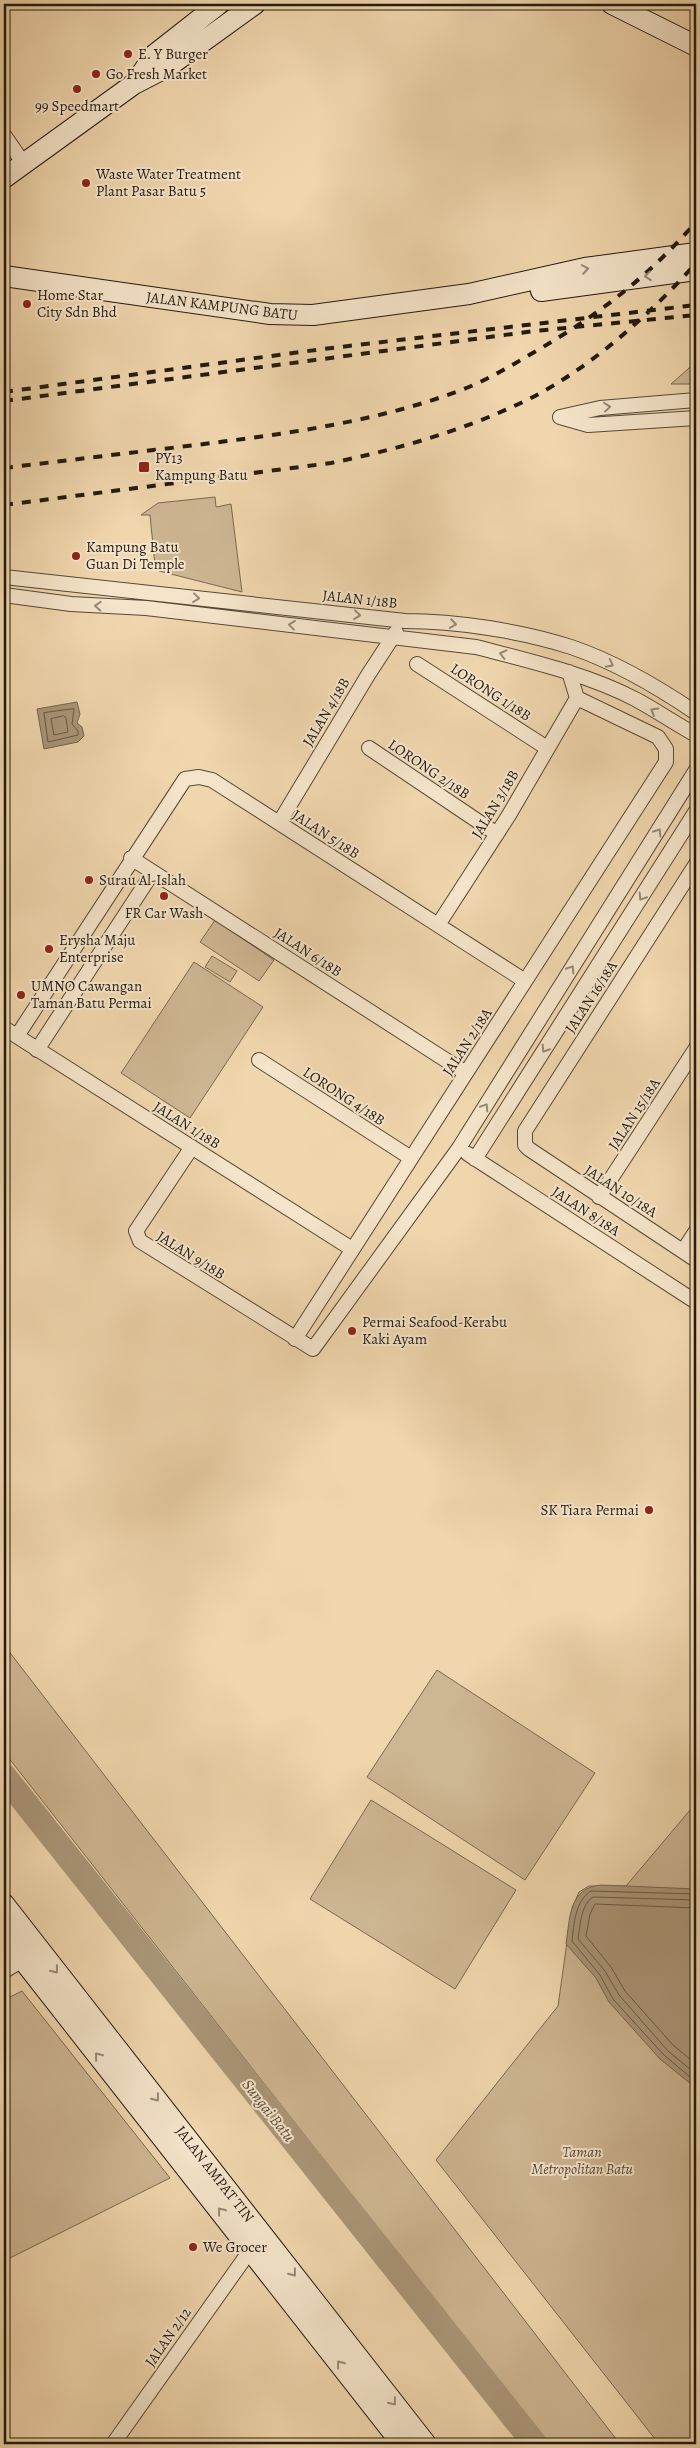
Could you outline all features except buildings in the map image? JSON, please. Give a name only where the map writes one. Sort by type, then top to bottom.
[{"type":"street","points":[[134,84],[154,55],[219,4]]},
{"type":"street","points":[[4,178],[134,84],[169,66],[255,4]]},
{"type":"street","points":[[612,4],[696,46]]},
{"type":"street","points":[[4,135],[24,164]]},
{"type":"street","name":"JALAN KAMPUNG BATU","points":[[4,276],[287,316],[313,315],[470,294],[585,268],[696,253]]},
{"type":"street","name":"JALAN KAMPUNG BATU","points":[[470,294],[506,296],[623,278],[696,270]]},
{"type":"street","points":[[696,400],[600,408],[560,417],[588,425],[696,418]]},
{"type":"street","points":[[634,404],[636,422]]},
{"type":"street","name":"JALAN 1/18B","points":[[4,577],[405,621],[431,621],[539,638],[572,648],[636,677],[696,713]]},
{"type":"street","points":[[4,595],[71,604],[146,608],[476,647],[568,672],[600,684],[636,700],[696,735]]},
{"type":"street","name":"JALAN 4/18B","points":[[279,823],[393,637],[405,621]]},
{"type":"street","name":"LORONG 1/18B","points":[[417,664],[547,748]]},
{"type":"street","points":[[568,672],[577,698],[600,684]]},
{"type":"street","name":"JALAN 3/18B","points":[[438,925],[497,834],[577,698]]},
{"type":"street","name":"JALAN 2/18A","points":[[295,1339],[666,762],[666,749],[658,737],[577,698]]},
{"type":"street","name":"LORONG 2/18B","points":[[368,748],[497,834]]},
{"type":"street","points":[[295,1339],[310,1348],[315,1347],[459,1148],[696,770]]},
{"type":"street","name":"JALAN 5/18B","points":[[132,858],[185,779],[199,777],[212,780],[525,982]]},
{"type":"street","points":[[475,1159],[696,811]]},
{"type":"street","points":[[17,1036],[132,858]]},
{"type":"street","name":"JALAN 6/18B","points":[[132,858],[466,1072]]},
{"type":"street","name":"JALAN 16/18A","points":[[529,1149],[525,1145],[524,1131],[696,864]]},
{"type":"street","points":[[37,1050],[153,872]]},
{"type":"street","name":"JALAN 1/18B","points":[[4,1028],[352,1249]]},
{"type":"street","name":"JALAN 15/18A","points":[[599,1197],[696,1048]]},
{"type":"street","name":"LORONG 4/18B","points":[[259,1060],[411,1158]]},
{"type":"street","name":"JALAN 9/18B","points":[[192,1147],[136,1231],[136,1237],[295,1339]]},
{"type":"street","name":"JALAN 8/18A","points":[[459,1148],[696,1302]]},
{"type":"street","name":"JALAN 10/18A","points":[[529,1149],[696,1260]]},
{"type":"street","points":[[683,1251],[696,1231]]},
{"type":"street","name":"JALAN AMPAT TIN","points":[[4,1904],[257,2242],[402,2444]]},
{"type":"street","points":[[4,1910],[24,1942],[26,1951],[23,1960],[4,1971]]},
{"type":"street","name":"JALAN AMPAT TIN","points":[[4,1936],[426,2444]]},
{"type":"street","name":"JALAN 2/12","points":[[113,2444],[257,2242]]},
{"type":"green space","points":[[696,362],[696,384],[671,384]]},
{"type":"green space","points":[[215,497],[216,507],[231,504],[242,592],[159,571],[155,565],[150,515],[141,515],[158,503]]},
{"type":"green space","points":[[215,920],[274,960],[259,981],[200,942]]},
{"type":"green space","points":[[212,956],[237,971],[230,982],[205,967]]},
{"type":"green space","points":[[194,962],[263,1007],[190,1118],[121,1073]]},
{"type":"green space","points":[[4,1645],[620,2444],[547,2444],[4,1752]]},
{"type":"green space","points":[[437,1670],[595,1773],[525,1880],[367,1777]]},
{"type":"green space","points":[[371,1800],[516,1890],[455,1989],[310,1899]]},
{"type":"green space","name":"Taman Metropolitan Batu","points":[[696,1803],[696,2444],[659,2444],[436,2160],[558,2006],[572,1908],[579,1892],[589,1886],[626,1886]]},
{"type":"green space","points":[[22,1991],[170,2178],[4,2261],[4,2000]]},
{"type":"water","points":[[77,702],[80,714],[77,723],[82,727],[84,736],[78,742],[44,749],[37,709]]},
{"type":"water","points":[[601,1885],[696,1889],[696,2088],[660,2059],[609,2002],[596,1978],[566,1944],[570,1914],[577,1898],[590,1887]]},
{"type":"waterway","name":"Sungai Batu","points":[[4,1776],[535,2444]]},
{"type":"railway","points":[[4,468],[303,430],[400,410],[464,389],[514,364],[599,311],[639,279],[696,222]]},
{"type":"railway","points":[[4,505],[331,463],[407,445],[457,429],[529,399],[552,387],[574,372],[597,356],[640,320],[696,263]]},
{"type":"railway","points":[[4,392],[323,349],[696,305]]},
{"type":"railway","points":[[4,401],[535,331],[696,315]]},
{"type":"place","name":"E. Y Burger","points":[[128,54]]},
{"type":"place","name":"Go Fresh Market","points":[[96,74]]},
{"type":"place","name":"99 Speedmart","points":[[77,89]]},
{"type":"place","name":"Waste Water Treatment Plant Pasar Batu 5","points":[[86,183]]},
{"type":"place","name":"Home Star City Sdn Bhd","points":[[27,304]]},
{"type":"place","name":"PY13 Kampung Batu","points":[[144,467]]},
{"type":"place","name":"Kampung Batu Guan Di Temple","points":[[76,556]]},
{"type":"place","name":"Surau Al-Islah","points":[[89,880]]},
{"type":"place","name":"FR Car Wash","points":[[164,896]]},
{"type":"place","name":"Erysha Maju Enterprise","points":[[49,949]]},
{"type":"place","name":"UMNO Cawangan Taman Batu Permai","points":[[21,995]]},
{"type":"place","name":"Permai Seafood-Kerabu Kaki Ayam","points":[[352,1331]]},
{"type":"place","name":"SK Tiara Permai","points":[[649,1510]]},
{"type":"place","name":"We Grocer","points":[[193,2247]]}]
